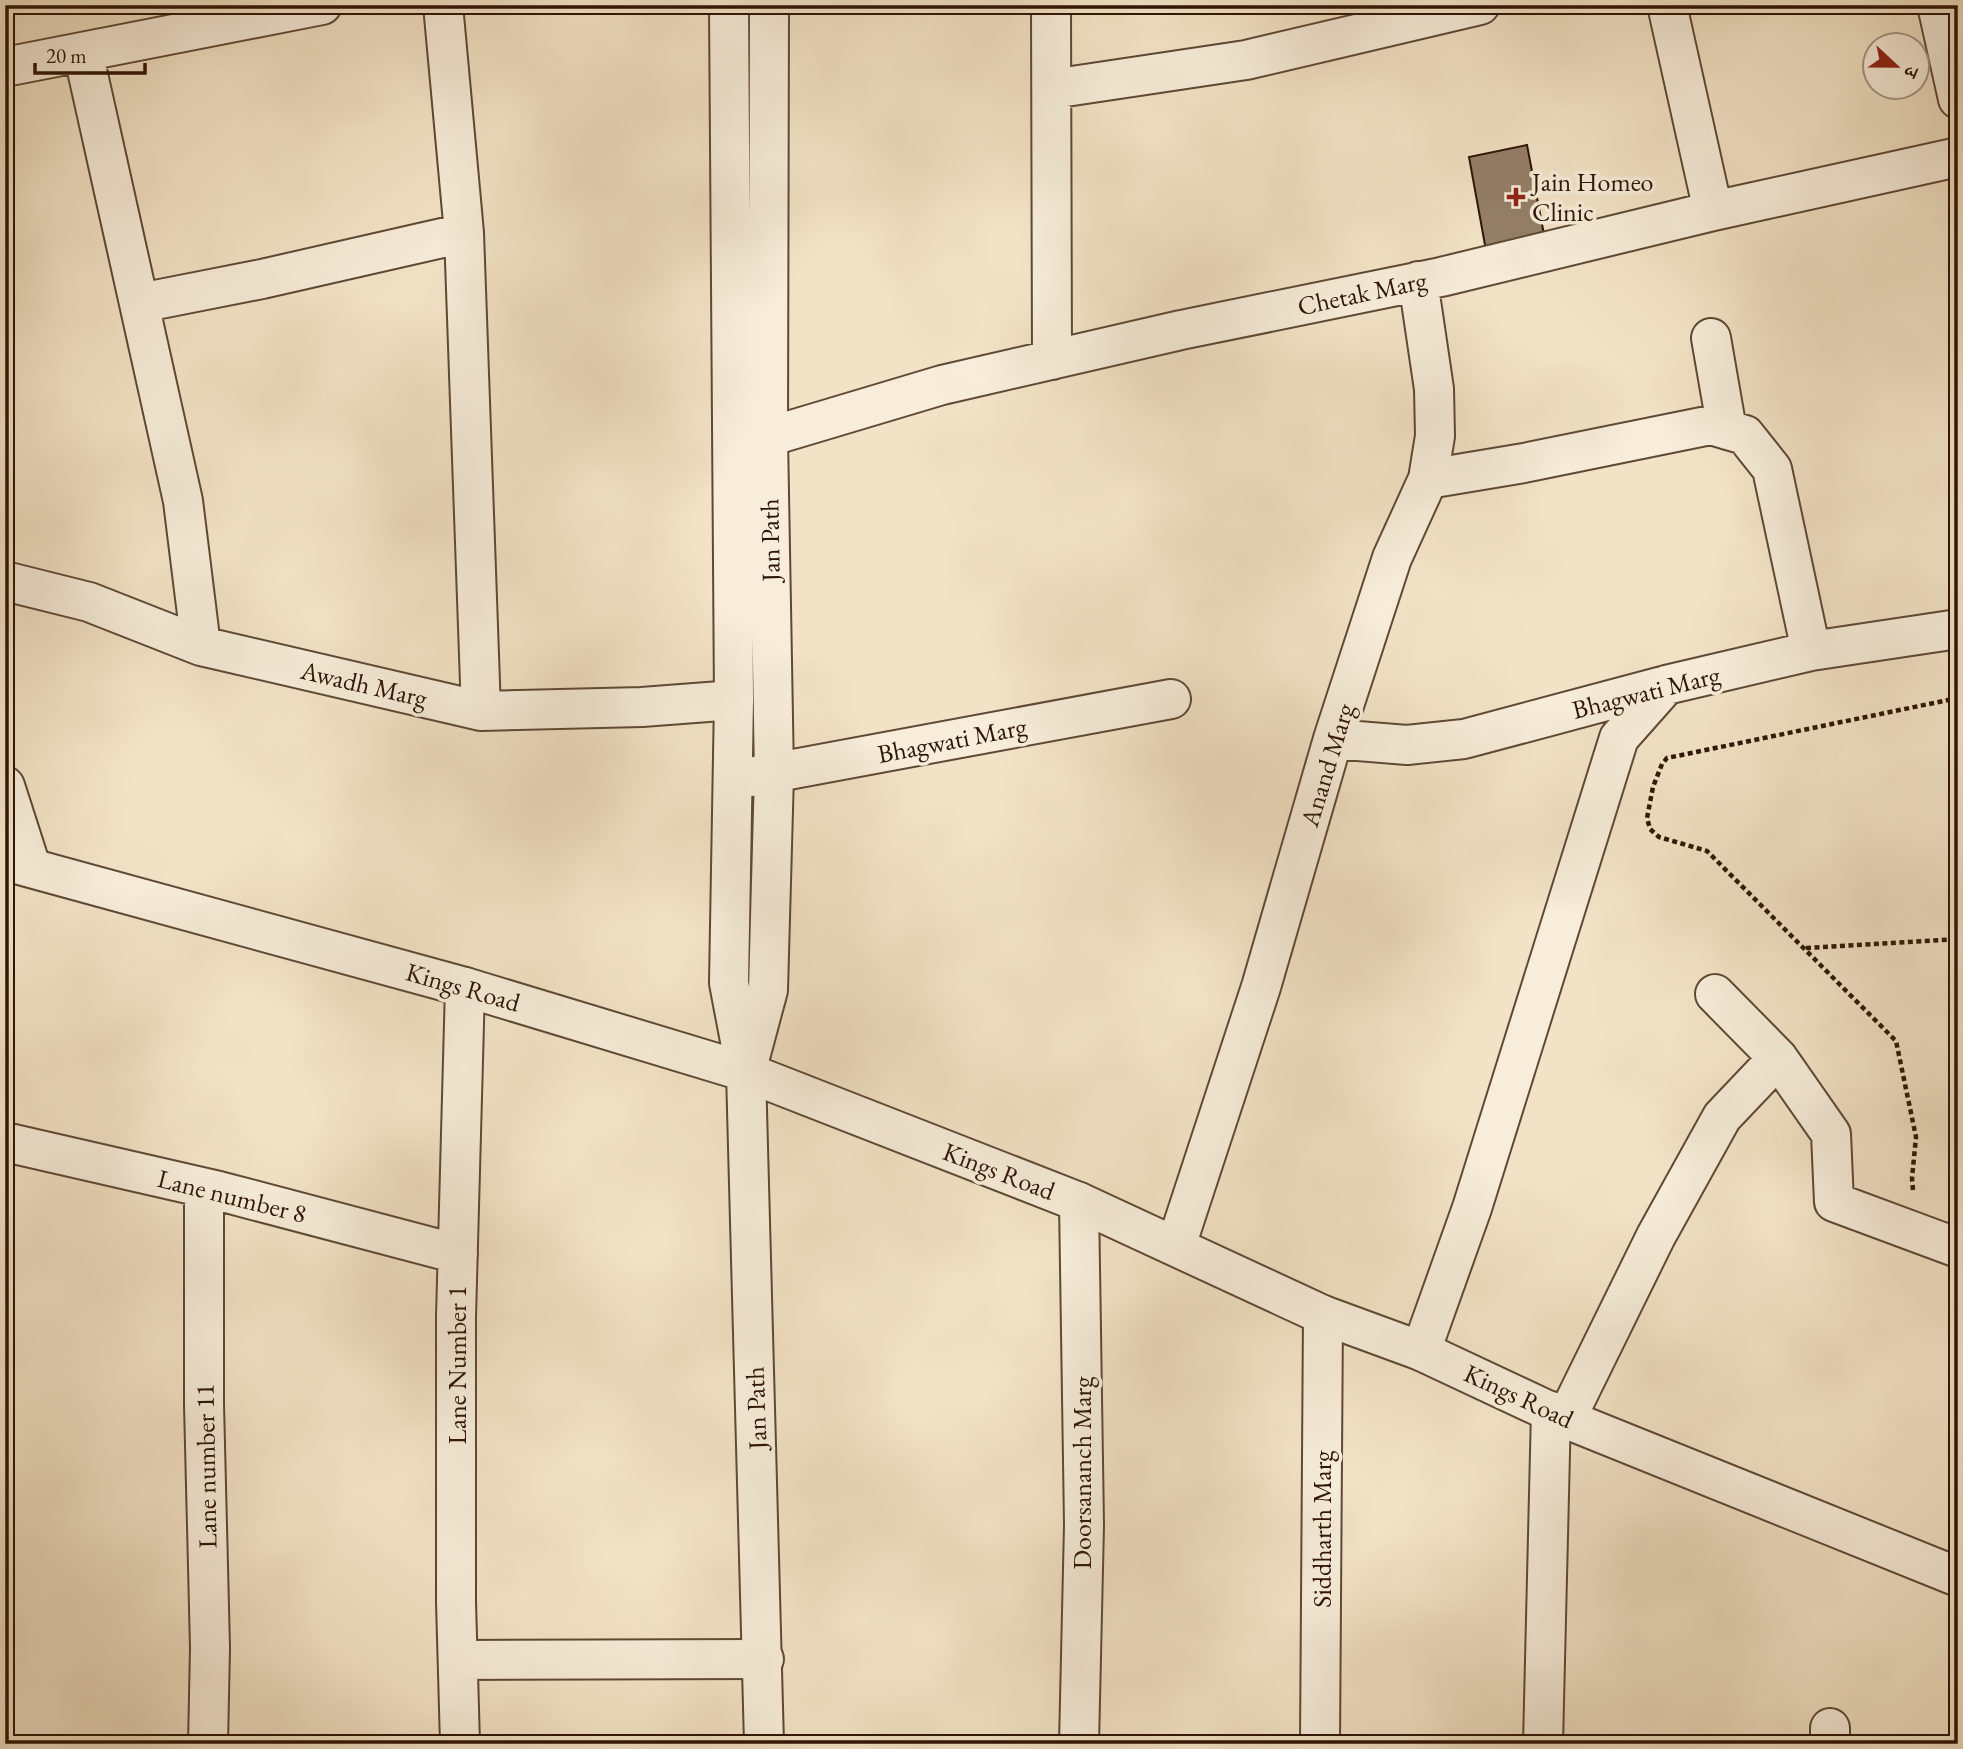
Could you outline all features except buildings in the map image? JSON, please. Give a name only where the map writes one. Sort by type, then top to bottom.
[{"type":"street","points":[[5,67],[322,5]]},
{"type":"street","points":[[443,5],[464,233],[481,711]]},
{"type":"street","name":"Jan Path","points":[[729,5],[734,700],[729,983],[746,1072],[764,1659],[764,1744]]},
{"type":"street","name":"Jan Path","points":[[746,1072],[768,990],[774,774],[768,437],[769,5]]},
{"type":"street","points":[[1051,5],[1052,360]]},
{"type":"street","points":[[1052,89],[1246,60],[1480,5]]},
{"type":"street","points":[[1667,5],[1713,211]]},
{"type":"street","points":[[1937,5],[1958,99]]},
{"type":"street","points":[[83,52],[183,501],[201,646]]},
{"type":"street","name":"Chetak Marg","points":[[768,437],[942,385],[1418,281],[1713,211],[1958,157]]},
{"type":"street","points":[[139,303],[262,279],[464,233]]},
{"type":"street","name":"Anand Marg","points":[[1176,1246],[1261,988],[1334,739],[1392,558],[1428,479],[1435,436],[1434,389],[1418,281]]},
{"type":"street","points":[[1710,338],[1727,430]]},
{"type":"street","points":[[1428,479],[1524,463],[1711,425],[1745,435],[1772,469],[1811,651]]},
{"type":"street","name":"Awadh Marg","points":[[5,582],[89,602],[201,646],[481,711],[642,707],[734,700]]},
{"type":"street","name":"Bhagwati Marg","points":[[1334,739],[1407,745],[1464,738],[1666,685],[1811,651],[1958,629]]},
{"type":"street","points":[[1421,1350],[1472,1208],[1619,738],[1666,685]]},
{"type":"street","name":"Bhagwati Marg","points":[[734,780],[1171,699]]},
{"type":"street","points":[[5,786],[18,864]]},
{"type":"street","name":"Kings Road","points":[[18,864],[465,987],[746,1072],[1079,1202],[1323,1315],[1421,1350],[1559,1415],[1958,1577]]},
{"type":"street","name":"Lane Number 1","points":[[460,1744],[458,1254],[465,987]]},
{"type":"street","points":[[1715,994],[1778,1058],[1831,1134],[1834,1202],[1958,1248]]},
{"type":"street","points":[[1543,1744],[1559,1415],[1722,1116],[1778,1058]]},
{"type":"street","name":"Lane number 8","points":[[5,1142],[204,1188],[458,1254]]},
{"type":"street","name":"Lane number 11","points":[[204,1188],[204,1404],[210,1648],[208,1744]]},
{"type":"street","name":"Doorsananch Marg","points":[[1079,1202],[1084,1524],[1079,1744]]},
{"type":"street","name":"Siddharth Marg","points":[[1320,1744],[1323,1315]]},
{"type":"street","points":[[458,1660],[764,1659]]},
{"type":"path","points":[[1914,1197],[1912,1178],[1916,1137],[1896,1041],[1707,851],[1660,836],[1650,829],[1647,818],[1653,787],[1661,764],[1667,758],[1958,698]]},
{"type":"path","points":[[1806,948],[1958,939]]},
{"type":"place","name":"Jain Homeo Clinic","points":[[1516,197]]}]
